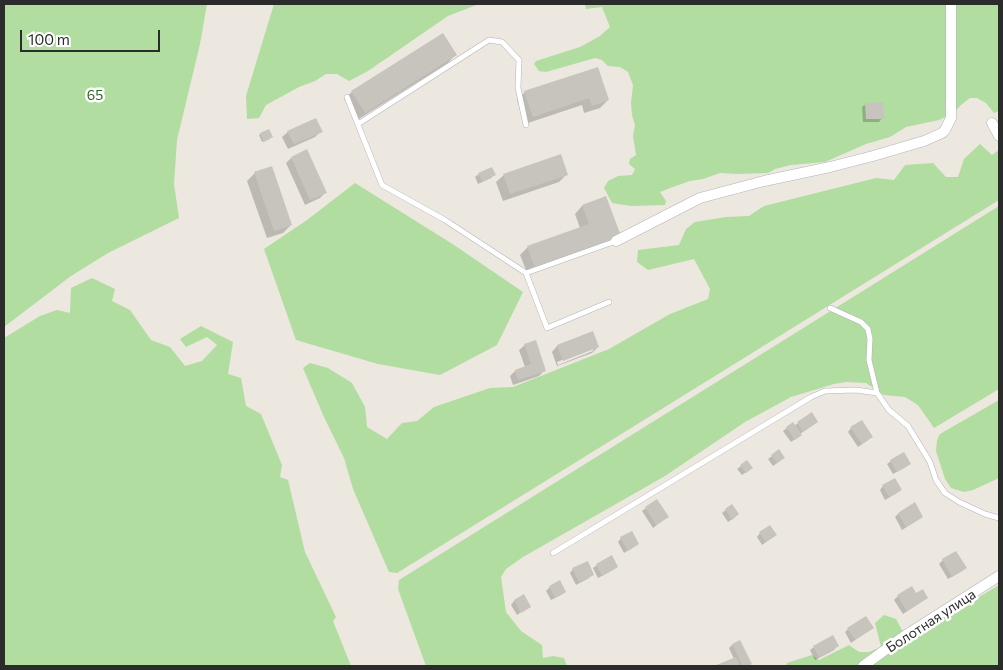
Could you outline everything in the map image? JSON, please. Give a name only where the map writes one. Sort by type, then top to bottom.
[{"type":"street","points":[[616,241],[700,198],[873,156],[924,141],[942,133],[950,118],[951,4]]},
{"type":"street","points":[[992,123],[999,136]]},
{"type":"street","name":"Болотная улица","points":[[863,666],[903,637],[999,576]]},
{"type":"lane","points":[[358,124],[488,40],[502,42],[519,60],[518,88],[526,124]]},
{"type":"lane","points":[[347,97],[382,186],[445,220],[526,273],[547,328],[609,302]]},
{"type":"lane","points":[[526,273],[616,241]]},
{"type":"lane","points":[[830,308],[861,322],[868,329],[870,339],[868,360],[877,393],[889,410],[908,426],[930,462],[936,480],[945,493],[959,502],[999,518]]},
{"type":"lane","points":[[553,553],[810,398],[825,391],[856,390],[877,393]]},
{"type":"green space","name":"65","points":[[4,4],[207,4],[200,44],[177,140],[174,184],[179,218],[108,253],[71,276],[4,327]]},
{"type":"green space","points":[[274,4],[479,4],[448,16],[368,71],[349,81],[337,74],[326,74],[266,105],[259,118],[247,119],[246,96]]},
{"type":"green space","points":[[585,4],[999,4],[999,111],[994,113],[986,103],[977,98],[970,98],[952,114],[939,120],[906,127],[890,137],[866,144],[825,162],[791,165],[768,173],[720,173],[690,181],[660,192],[666,201],[665,205],[631,206],[612,203],[604,188],[608,181],[618,176],[632,175],[635,169],[629,164],[630,159],[636,155],[633,136],[635,125],[631,103],[633,85],[628,72],[620,67],[608,66],[602,60],[595,58],[546,72],[539,71],[534,64],[536,61],[580,47],[600,36],[610,27],[602,7],[586,9]]},
{"type":"green space","points":[[980,144],[992,155],[999,150],[999,200],[397,573],[389,572],[353,489],[344,458],[303,368],[310,363],[328,368],[352,383],[365,407],[367,427],[387,439],[402,423],[417,421],[434,407],[490,388],[513,387],[609,349],[670,314],[708,299],[710,289],[694,259],[648,270],[637,262],[638,250],[679,245],[686,229],[695,222],[726,217],[749,216],[764,206],[876,178],[894,180],[905,165],[933,163],[946,177],[958,177],[964,159]]},
{"type":"green space","points":[[355,183],[454,245],[523,292],[497,345],[440,375],[378,364],[296,340],[264,249],[307,220]]},
{"type":"green space","points":[[999,206],[999,389],[934,428],[918,405],[905,397],[884,395],[866,383],[846,382],[834,384],[791,397],[745,422],[665,476],[523,557],[506,569],[501,577],[506,612],[521,631],[542,645],[543,658],[553,656],[564,658],[567,666],[426,666],[398,589],[399,580]]},
{"type":"green space","points":[[92,278],[115,289],[112,301],[130,310],[151,340],[170,347],[185,366],[202,361],[217,345],[207,337],[186,347],[180,339],[201,326],[233,342],[228,374],[241,378],[246,406],[261,414],[282,465],[280,477],[288,480],[305,552],[336,617],[333,621],[351,666],[4,666],[4,338],[40,316],[57,310],[70,313],[71,288]]},
{"type":"green space","points":[[999,400],[999,478],[964,492],[951,488],[945,479],[936,451],[937,440],[940,434]]},
{"type":"green space","points":[[999,585],[999,666],[786,666],[787,663],[812,655],[819,660],[849,645],[859,652],[869,652],[881,647],[875,623],[884,615],[896,619],[903,632],[925,631]]},
{"type":"building","points":[[443,33],[457,55],[365,113],[351,91]]},
{"type":"building","points":[[598,67],[609,100],[592,106],[589,98],[533,117],[524,91]]},
{"type":"building","points":[[883,102],[884,119],[866,119],[865,103]]},
{"type":"building","points":[[316,118],[323,132],[294,144],[287,131]]},
{"type":"building","points":[[269,129],[273,137],[264,142],[260,133]]},
{"type":"building","points":[[307,149],[327,193],[310,200],[291,157]]},
{"type":"building","points":[[561,154],[568,175],[510,194],[503,174]]},
{"type":"building","points":[[272,166],[292,225],[274,231],[254,172]]},
{"type":"building","points":[[492,167],[496,175],[482,181],[478,173]]},
{"type":"building","points":[[606,196],[621,236],[535,268],[527,246],[589,224],[582,205]]},
{"type":"building","points":[[593,331],[599,347],[563,361],[557,345]]},
{"type":"building","points":[[536,340],[546,371],[518,380],[515,370],[531,364],[524,344]]},
{"type":"building","points":[[812,412],[818,422],[803,432],[797,422]]},
{"type":"building","points":[[862,420],[873,437],[862,444],[850,427]]},
{"type":"building","points":[[793,422],[802,435],[795,440],[786,427]]},
{"type":"building","points":[[779,449],[785,458],[777,463],[771,455]]},
{"type":"building","points":[[904,452],[911,464],[897,472],[890,460]]},
{"type":"building","points":[[747,460],[753,468],[746,473],[740,465]]},
{"type":"building","points":[[895,478],[902,490],[889,497],[882,485]]},
{"type":"building","points":[[657,499],[669,517],[656,525],[645,507]]},
{"type":"building","points":[[915,502],[923,517],[906,527],[898,513]]},
{"type":"building","points":[[732,504],[739,514],[732,520],[725,509]]},
{"type":"building","points":[[770,525],[777,535],[766,542],[759,532]]},
{"type":"building","points":[[632,531],[639,544],[628,551],[620,537]]},
{"type":"building","points":[[956,551],[967,568],[952,577],[942,559]]},
{"type":"building","points":[[612,555],[618,567],[602,576],[596,564]]},
{"type":"building","points":[[588,561],[594,575],[579,582],[572,568]]},
{"type":"building","points":[[560,580],[566,592],[555,598],[549,586]]},
{"type":"building","points":[[912,586],[916,593],[923,589],[928,598],[907,611],[897,595]]},
{"type":"building","points":[[524,594],[531,607],[521,613],[514,600]]},
{"type":"building","points":[[866,616],[874,628],[855,640],[847,628]]},
{"type":"building","points":[[833,635],[839,646],[819,657],[813,646]]},
{"type":"building","points":[[740,640],[752,664],[748,666],[743,666],[732,644]]},
{"type":"building","points":[[736,657],[740,666],[714,666]]}]
